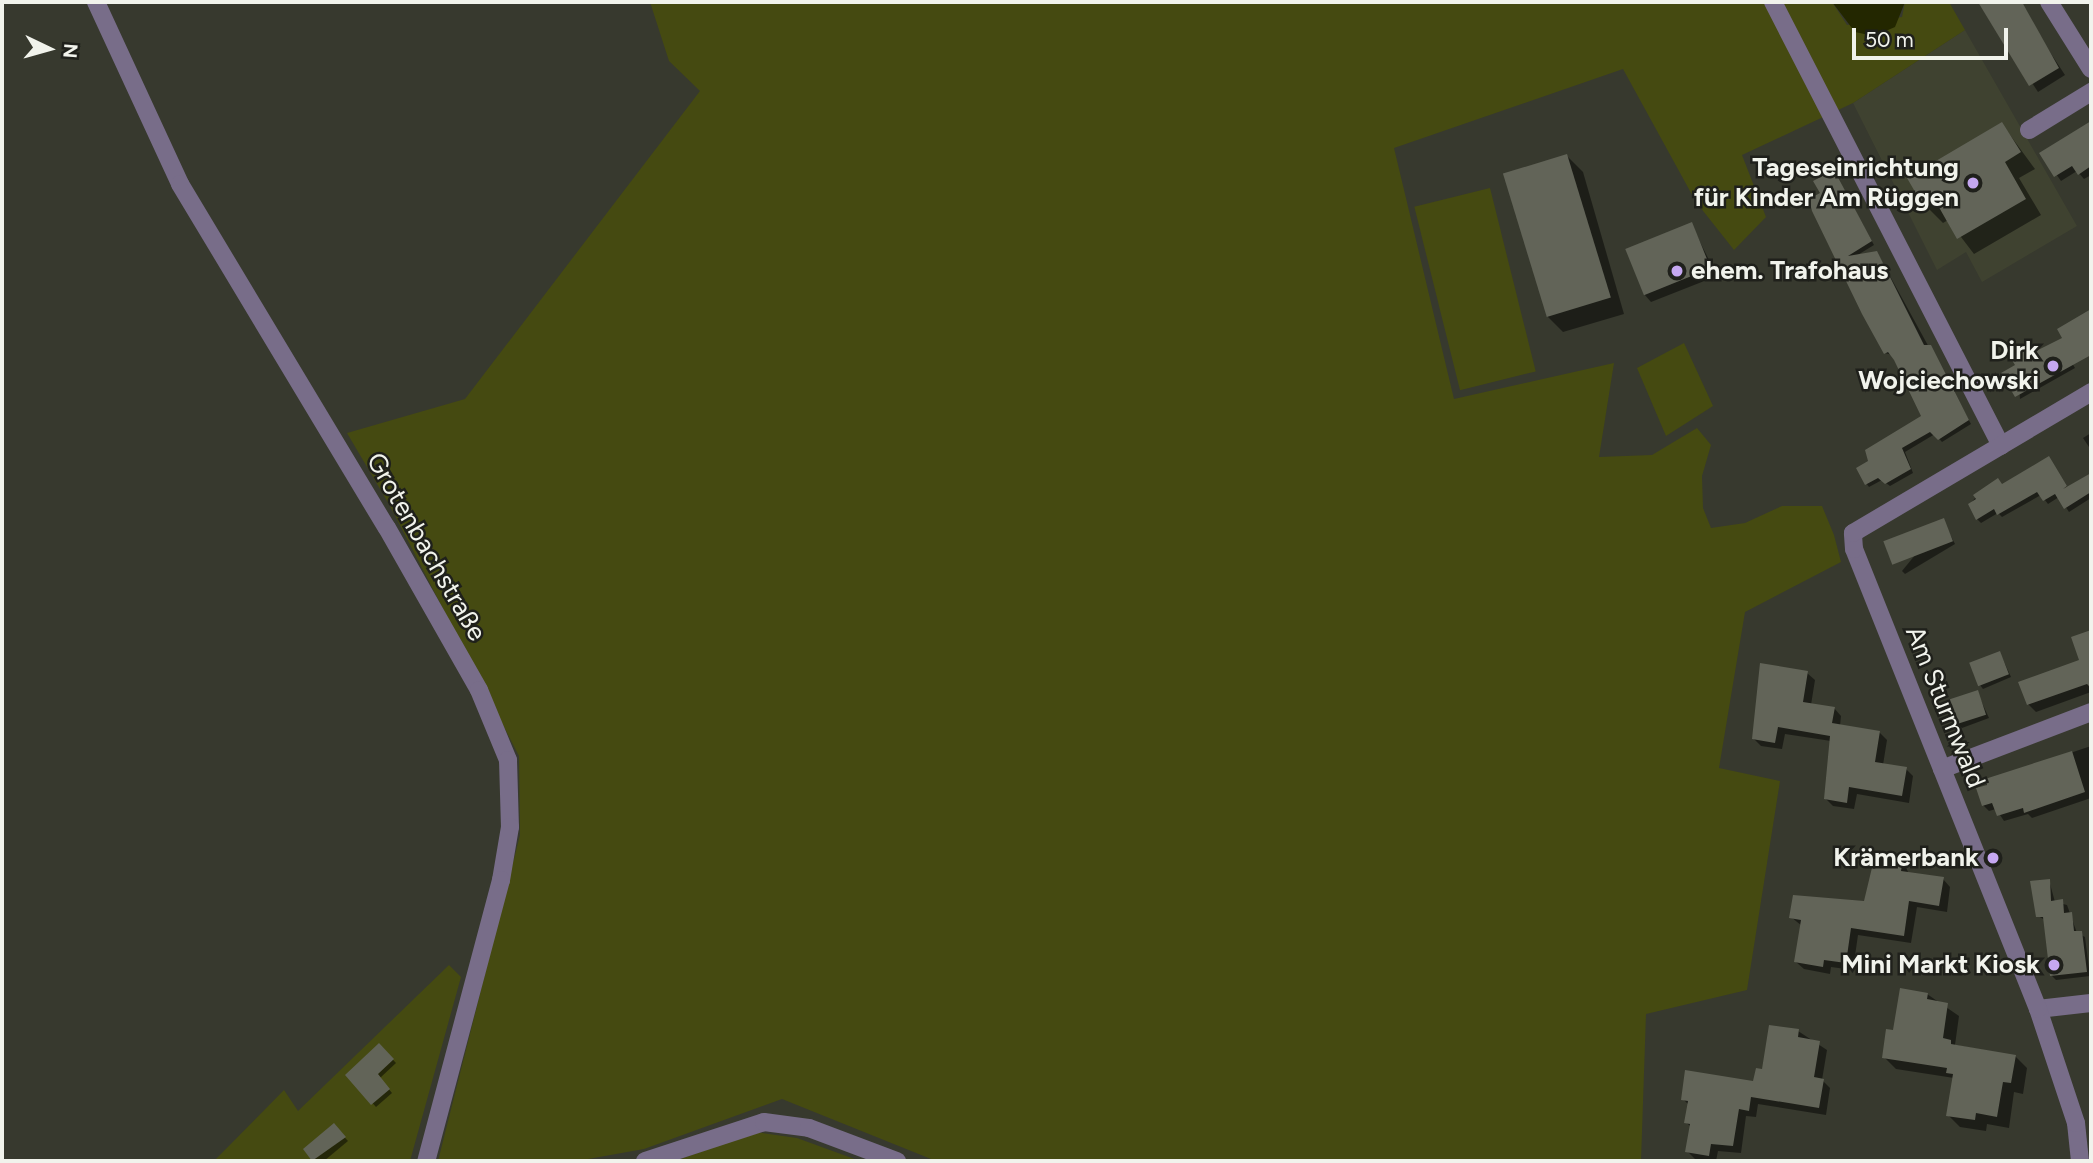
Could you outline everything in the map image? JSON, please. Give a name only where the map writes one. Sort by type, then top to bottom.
[{"type":"street","name":"Grotenbachstraße","points":[[96,2],[180,184],[400,551],[478,690],[508,760],[510,827],[500,880],[426,1161]]},
{"type":"street","points":[[1773,2],[2001,446]]},
{"type":"street","points":[[2049,2],[2091,69]]},
{"type":"street","points":[[2029,130],[2091,92]]},
{"type":"street","name":"Am Sturmwald","points":[[2080,1161],[2076,1123],[2038,1009],[1854,549],[1853,533],[2091,392]]},
{"type":"street","points":[[1942,769],[2091,712]]},
{"type":"street","points":[[2038,1009],[2091,1003]]},
{"type":"street","points":[[645,1161],[764,1122],[809,1128],[897,1161]]},
{"type":"shaded area","points":[[650,2],[1832,2],[1847,25],[1902,17],[1905,2],[1949,2],[1965,30],[1853,103],[1742,155],[1766,217],[1734,250],[1696,202],[1623,69],[1394,148],[1454,399],[1614,363],[1599,457],[1652,455],[1697,428],[1711,445],[1702,476],[1703,508],[1711,528],[1745,523],[1782,506],[1822,506],[1841,562],[1745,612],[1719,768],[1780,781],[1747,990],[1646,1014],[1641,1161],[936,1161],[782,1099],[644,1149],[577,1161],[438,1161],[520,835],[519,756],[390,506],[347,433],[465,399],[700,91],[669,61]]},
{"type":"shaded area","points":[[1832,2],[1905,2],[1895,27],[1874,36],[1855,32]]},
{"type":"shaded area","name":"Tageseinrichtung für Kinder Am Rüggen","points":[[1965,30],[2077,226],[1982,282],[1966,252],[1937,270],[1853,103]]},
{"type":"shaded area","points":[[1490,188],[1536,371],[1460,390],[1414,207]]},
{"type":"shaded area","points":[[1684,343],[1713,406],[1666,436],[1637,368]]},
{"type":"shaded area","points":[[449,965],[461,977],[410,1161],[214,1161],[284,1090],[298,1111]]},
{"type":"shaded area","points":[[756,1132],[797,1138],[860,1161],[675,1161]]},
{"type":"building","points":[[1978,2],[2022,2],[2059,68],[2029,86]]},
{"type":"building","points":[[2091,121],[2091,166],[2078,175],[2072,166],[2054,177],[2039,153]]},
{"type":"building","points":[[2002,122],[2021,152],[2005,162],[2026,199],[1957,239],[1936,202],[1925,209],[1907,178]]},
{"type":"building","points":[[1567,154],[1611,297],[1547,317],[1503,174]]},
{"type":"building","points":[[1834,170],[1872,241],[1848,256],[1877,251],[1924,345],[1931,345],[1969,420],[1938,440],[1930,432],[1902,448],[1911,469],[1885,484],[1878,478],[1865,485],[1856,468],[1868,461],[1865,450],[1921,416],[1894,360],[1888,352],[1884,354],[1862,314],[1812,211],[1809,199],[1820,193],[1813,181]]},
{"type":"building","points":[[1692,222],[1711,268],[1644,295],[1625,249]]},
{"type":"building","points":[[2091,309],[2091,355],[2015,397],[2001,373],[2015,365],[2010,357],[2027,347],[2030,354],[2062,338],[2057,329]]},
{"type":"building","points":[[2049,456],[2067,486],[2063,489],[2091,473],[2091,492],[2064,509],[2055,494],[2043,501],[2037,492],[1997,515],[1994,509],[1976,520],[1968,504],[1976,499],[1973,495],[1998,478],[2002,484]]},
{"type":"building","points":[[1944,518],[1953,541],[1892,565],[1883,541]]},
{"type":"building","points":[[2091,630],[2091,688],[2087,684],[2027,705],[2018,682],[2079,660],[2071,637]]},
{"type":"building","points":[[2000,651],[2009,674],[1978,686],[1969,663]]},
{"type":"building","points":[[1760,663],[1808,671],[1803,702],[1835,707],[1832,723],[1880,731],[1875,762],[1907,767],[1902,796],[1849,787],[1847,803],[1824,799],[1830,736],[1778,727],[1775,743],[1752,739]]},
{"type":"building","points":[[1978,690],[1986,715],[1956,725],[1948,700]]},
{"type":"building","points":[[2072,751],[2085,792],[2024,813],[2023,808],[1997,816],[1992,803],[1982,806],[1976,788],[1987,785],[1985,779]]},
{"type":"building","points":[[1875,855],[1903,859],[1901,871],[1944,877],[1939,906],[1909,901],[1904,936],[1851,928],[1846,963],[1824,960],[1823,967],[1794,962],[1801,920],[1789,918],[1793,895],[1864,901]]},
{"type":"building","points":[[2050,879],[2051,901],[2063,899],[2064,913],[2072,912],[2074,931],[2082,931],[2087,972],[2050,976],[2043,917],[2036,917],[2030,881]]},
{"type":"building","points":[[1900,988],[1928,993],[1927,999],[1948,1003],[1943,1038],[1951,1040],[1951,1044],[2016,1055],[2011,1083],[2003,1082],[1997,1117],[1976,1113],[1975,1120],[1946,1116],[1953,1074],[1946,1073],[1947,1068],[1882,1058],[1886,1029],[1893,1030]]},
{"type":"building","points":[[1769,1025],[1799,1029],[1798,1037],[1820,1041],[1814,1077],[1824,1079],[1819,1108],[1751,1097],[1749,1111],[1739,1109],[1733,1146],[1711,1144],[1709,1156],[1685,1152],[1690,1124],[1684,1123],[1688,1101],[1681,1100],[1685,1070],[1753,1081],[1756,1068],[1762,1069]]},
{"type":"building","points":[[379,1043],[394,1059],[378,1074],[390,1089],[371,1105],[345,1075]]},
{"type":"building","points":[[334,1123],[346,1137],[312,1161],[303,1149]]},
{"type":"place","name":"Tageseinrichtung für Kinder Am Rüggen","points":[[1973,183]]},
{"type":"place","name":"ehem. Trafohaus","points":[[1677,271]]},
{"type":"place","name":"Dirk Wojciechowski","points":[[2053,366]]},
{"type":"place","name":"Krämerbank","points":[[1993,858]]},
{"type":"place","name":"Mini Markt Kiosk","points":[[2054,965]]}]
